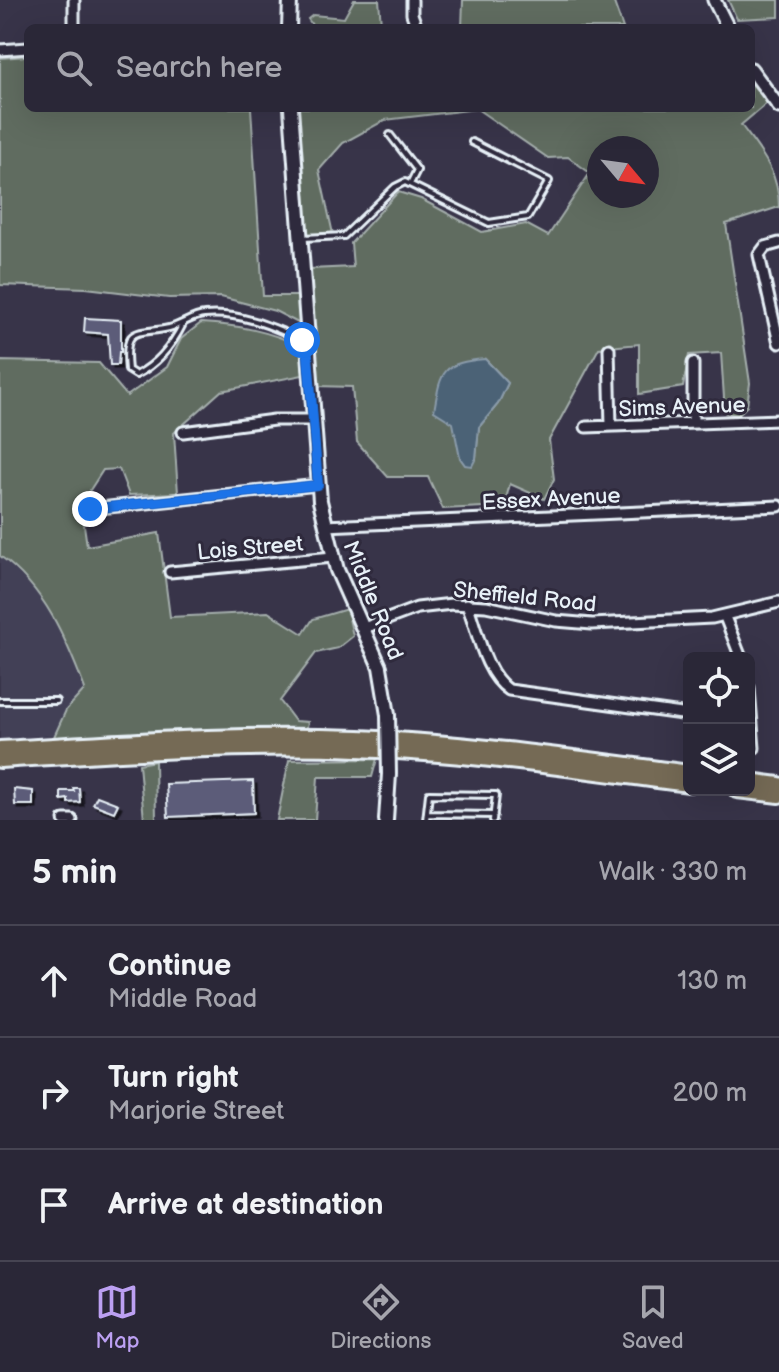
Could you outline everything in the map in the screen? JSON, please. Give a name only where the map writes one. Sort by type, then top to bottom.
[{"type":"main road","points":[[289,24],[290,0]]},
{"type":"main road","name":"Middle Road","points":[[291,112],[318,485],[333,557],[380,667],[388,715],[386,820]]},
{"type":"main road","points":[[0,749],[210,738],[350,738],[488,747],[683,772]]},
{"type":"main road","points":[[0,760],[208,748],[328,748],[467,756],[683,783]]},
{"type":"main road","points":[[755,782],[779,785]]},
{"type":"main road","points":[[755,792],[779,795]]},
{"type":"street","points":[[74,0],[74,24]]},
{"type":"street","points":[[412,0],[416,24]]},
{"type":"street","points":[[714,0],[726,24]]},
{"type":"street","points":[[0,50],[24,48]]},
{"type":"street","points":[[755,74],[779,107]]},
{"type":"street","points":[[779,243],[770,244],[761,251],[761,272],[779,343]]},
{"type":"street","points":[[609,349],[611,426]]},
{"type":"street","points":[[693,363],[693,423]]},
{"type":"street","points":[[183,432],[274,420],[312,420]]},
{"type":"street","name":"Sims Avenue","points":[[586,427],[779,420]]},
{"type":"street","points":[[90,509],[318,485]]},
{"type":"street","name":"Essex Avenue","points":[[325,526],[779,506]]},
{"type":"street","name":"Lois Street","points":[[170,572],[333,557]]},
{"type":"street","name":"Sheffield Road","points":[[364,628],[417,608],[467,604],[504,608],[574,623],[725,617],[779,602]]},
{"type":"street","points":[[467,604],[489,667],[499,683],[509,690],[683,714]]},
{"type":"street","points":[[725,617],[739,652]]},
{"type":"street","points":[[64,820],[72,820]]},
{"type":"lane","points":[[390,135],[417,170],[410,184]]},
{"type":"lane","points":[[301,238],[344,236],[395,187],[405,182],[489,223],[528,217],[549,181],[472,142]]},
{"type":"lane","points":[[183,324],[163,355],[151,366],[136,375],[128,370],[130,338],[144,330],[157,331],[183,324],[200,315],[228,314],[307,342]]},
{"type":"lane","points":[[0,701],[56,701]]},
{"type":"lane","points":[[429,794],[496,795],[494,817],[426,817],[429,794]]},
{"type":"shaded area","points":[[0,556],[44,598],[85,689],[66,710],[55,735],[0,739]]},
{"type":"green space","points":[[354,0],[379,0],[381,24],[311,24],[308,19],[313,15],[344,18]]},
{"type":"green space","points":[[463,0],[613,0],[622,24],[462,24]]},
{"type":"green space","points":[[728,0],[779,0],[779,17],[737,19]]},
{"type":"green space","points":[[24,56],[24,112],[251,112],[263,296],[298,296],[300,324],[275,311],[221,297],[169,298],[86,288],[0,285],[0,58]]},
{"type":"green space","points":[[755,88],[767,103],[741,125],[772,173],[779,207],[726,224],[750,383],[747,406],[738,415],[725,413],[721,353],[689,355],[683,387],[639,394],[639,344],[599,348],[549,440],[554,479],[544,499],[510,484],[504,506],[443,509],[428,477],[388,477],[357,442],[352,387],[317,386],[310,269],[353,267],[351,243],[398,192],[421,199],[482,232],[526,224],[548,236],[587,178],[587,208],[659,208],[659,136],[587,136],[587,171],[568,157],[548,158],[481,112],[755,112]],"holes":[[[485,359],[508,383],[498,404],[479,427],[476,458],[453,422]]]},
{"type":"green space","points":[[298,112],[452,112],[385,120],[343,143],[319,170],[333,234],[307,242]]},
{"type":"green space","points":[[201,323],[252,330],[301,346],[303,375],[221,391],[174,433],[178,493],[129,495],[119,469],[103,470],[81,504],[87,546],[159,533],[170,617],[268,612],[303,634],[313,619],[347,609],[353,636],[338,648],[316,653],[280,701],[295,721],[308,722],[306,732],[142,734],[53,739],[66,710],[85,689],[62,633],[42,599],[30,583],[0,556],[0,361],[99,363],[127,396],[167,367],[181,339]]},
{"type":"green space","points":[[377,759],[372,777],[318,777],[315,820],[277,820],[289,760]]},
{"type":"green space","points":[[155,761],[156,820],[144,820],[139,764]]},
{"type":"water","points":[[485,359],[508,383],[498,404],[479,427],[476,458],[472,466],[465,465],[460,458],[453,423],[434,411],[436,397],[442,378],[451,367]]},
{"type":"building","points":[[85,318],[121,320],[118,365],[110,365],[108,334],[84,332]]},
{"type":"building","points":[[253,781],[254,813],[168,817],[166,784]]},
{"type":"building","points":[[73,788],[79,788],[80,802],[61,800],[61,791],[74,791]]},
{"type":"building","points":[[14,789],[33,791],[33,805],[15,805]]},
{"type":"building","points":[[97,796],[118,804],[114,812],[93,804]]},
{"type":"route","points":[[90,509],[318,485],[307,342],[302,340]]}]
